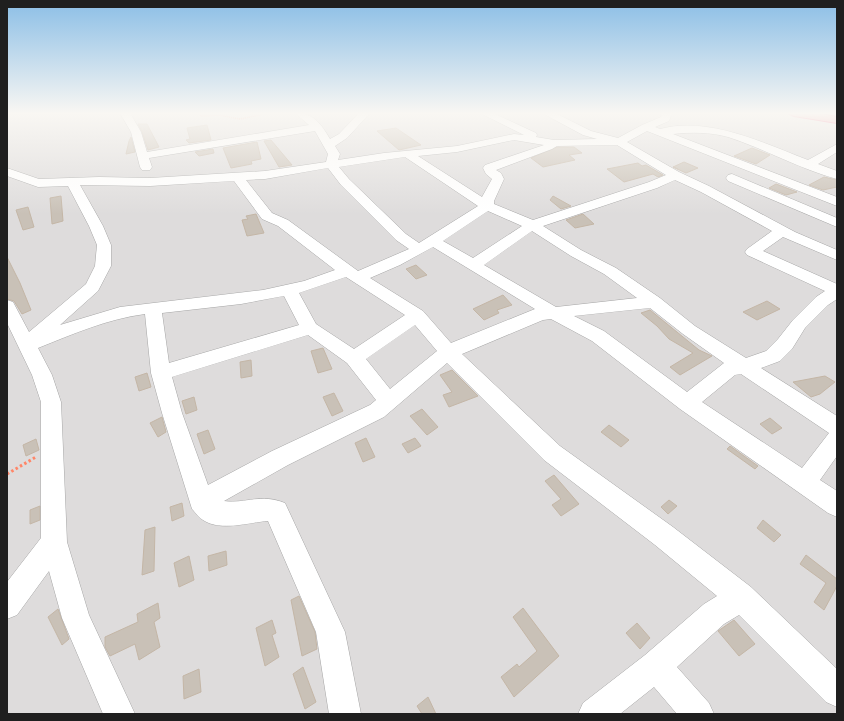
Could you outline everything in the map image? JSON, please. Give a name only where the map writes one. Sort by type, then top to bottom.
[{"type":"street","points":[[140,147],[150,182]]},
{"type":"street","points":[[143,156],[195,147]]},
{"type":"street","points":[[329,147],[334,154],[332,163],[335,170],[377,215],[401,237],[426,245],[474,265],[554,313],[598,336],[687,403],[837,505]]},
{"type":"street","points":[[15,186],[38,183],[150,182],[278,174],[332,163],[468,147]]},
{"type":"street","points":[[487,206],[487,201],[498,179],[497,176],[490,172],[490,168],[549,147]]},
{"type":"street","points":[[627,147],[675,175],[705,189],[782,231],[837,255]]},
{"type":"street","points":[[698,147],[837,202]]},
{"type":"street","points":[[762,147],[837,175]]},
{"type":"street","points":[[808,165],[837,147]]},
{"type":"street","points":[[407,154],[487,206],[532,225],[576,253],[610,272],[654,302],[689,330],[745,366],[836,439],[805,482]]},
{"type":"street","points":[[705,189],[755,169]]},
{"type":"street","points":[[7,172],[38,183]]},
{"type":"street","points":[[474,265],[532,225],[653,185],[675,175]]},
{"type":"street","points":[[236,176],[267,216],[283,223],[352,274],[417,316],[448,352],[552,453],[664,536],[741,597],[837,691]]},
{"type":"street","points":[[732,178],[837,223]]},
{"type":"street","points":[[27,345],[92,287],[103,266],[104,245],[96,226],[72,182]]},
{"type":"street","points":[[27,345],[92,320],[132,310],[153,309],[241,298],[289,290],[395,262],[426,245],[487,206]]},
{"type":"street","points":[[687,403],[730,368],[745,366],[773,356],[785,344],[799,324],[822,301],[837,290],[752,252],[782,231]]},
{"type":"street","points":[[289,290],[310,328],[354,358],[388,401]]},
{"type":"street","points":[[201,501],[280,458],[377,411],[448,352],[540,314],[654,302]]},
{"type":"street","points":[[7,306],[42,375],[51,402],[54,542],[76,618],[119,714]]},
{"type":"street","points":[[153,309],[161,373],[201,501],[212,512],[232,514],[267,509],[276,511],[330,632],[345,714]]},
{"type":"street","points":[[354,358],[417,316]]},
{"type":"street","points":[[161,373],[310,328]]},
{"type":"street","points":[[7,605],[54,542]]},
{"type":"street","points":[[594,714],[656,666],[714,614],[741,597]]},
{"type":"street","points":[[656,666],[698,714]]},
{"type":"path","points":[[7,474],[52,447]]},
{"type":"shaded area","points":[[7,147],[837,147],[837,714],[7,714]]},
{"type":"building","points":[[128,147],[134,147],[135,152],[126,154]]},
{"type":"building","points":[[147,147],[159,147],[148,150]]},
{"type":"building","points":[[258,147],[261,159],[251,161],[252,164],[231,168],[223,148]]},
{"type":"building","points":[[267,147],[277,147],[292,165],[279,167]]},
{"type":"building","points":[[395,147],[414,147],[399,150]]},
{"type":"building","points":[[557,147],[574,147],[582,153],[569,155],[575,160],[543,167],[531,158]]},
{"type":"building","points":[[752,148],[770,155],[756,164],[734,156]]},
{"type":"building","points":[[213,149],[214,153],[199,156],[195,152]]},
{"type":"building","points":[[684,162],[698,168],[686,173],[673,167]]},
{"type":"building","points":[[638,163],[642,166],[646,165],[663,175],[658,177],[653,174],[624,182],[607,169]]},
{"type":"building","points":[[824,177],[837,180],[837,187],[823,190],[809,185]]},
{"type":"building","points":[[776,184],[797,192],[786,195],[769,188]]},
{"type":"building","points":[[61,196],[63,221],[52,224],[50,198]]},
{"type":"building","points":[[553,196],[571,206],[561,209],[550,200]]},
{"type":"building","points":[[28,207],[34,227],[23,230],[16,210]]},
{"type":"building","points":[[256,214],[264,233],[247,236],[242,220],[248,219],[246,216]]},
{"type":"building","points":[[583,214],[594,224],[575,228],[566,220]]},
{"type":"building","points":[[7,257],[31,310],[22,314],[14,301],[7,299]]},
{"type":"building","points":[[416,265],[427,275],[416,279],[406,269]]},
{"type":"building","points":[[503,295],[512,305],[497,310],[499,313],[484,320],[473,309]]},
{"type":"building","points":[[767,301],[780,309],[757,320],[743,312]]},
{"type":"building","points":[[650,310],[699,350],[712,356],[680,375],[670,367],[693,353],[669,339],[657,326],[641,313]]},
{"type":"building","points":[[323,348],[332,369],[318,373],[311,351]]},
{"type":"building","points":[[251,360],[252,376],[241,378],[240,362]]},
{"type":"building","points":[[452,370],[478,396],[449,407],[443,395],[452,392],[440,375]]},
{"type":"building","points":[[147,373],[151,387],[139,391],[135,377]]},
{"type":"building","points":[[825,376],[835,382],[820,394],[811,397],[793,382]]},
{"type":"building","points":[[334,393],[343,411],[332,416],[323,397]]},
{"type":"building","points":[[194,397],[197,410],[186,414],[182,401]]},
{"type":"building","points":[[422,409],[438,427],[427,435],[410,416]]},
{"type":"building","points":[[162,417],[166,432],[158,437],[150,423]]},
{"type":"building","points":[[770,418],[782,428],[772,434],[760,424]]},
{"type":"building","points":[[609,425],[629,440],[621,447],[601,432]]},
{"type":"building","points":[[208,430],[215,449],[204,454],[197,434]]},
{"type":"building","points":[[366,438],[375,457],[363,462],[355,443]]},
{"type":"building","points":[[415,438],[421,446],[408,453],[402,444]]},
{"type":"building","points":[[36,439],[39,450],[26,456],[23,445]]},
{"type":"building","points":[[730,446],[758,466],[755,469],[727,449]]},
{"type":"building","points":[[554,475],[579,504],[561,516],[552,505],[561,499],[545,481]]},
{"type":"building","points":[[669,500],[677,506],[668,514],[661,507]]},
{"type":"building","points":[[182,503],[184,516],[172,521],[170,507]]},
{"type":"building","points":[[40,506],[40,520],[30,524],[30,510]]},
{"type":"building","points":[[763,520],[781,535],[774,542],[757,528]]},
{"type":"building","points":[[155,527],[154,571],[142,575],[145,530]]},
{"type":"building","points":[[226,551],[227,565],[209,571],[208,556]]},
{"type":"building","points":[[806,555],[837,579],[837,586],[824,610],[814,602],[826,583],[800,564]]},
{"type":"building","points":[[189,556],[194,580],[179,587],[174,563]]},
{"type":"building","points":[[299,596],[315,632],[317,649],[302,656],[291,600]]},
{"type":"building","points":[[158,603],[160,618],[154,622],[160,647],[139,660],[135,644],[110,656],[105,647],[105,637],[138,622],[137,614]]},
{"type":"building","points":[[523,608],[559,656],[514,697],[501,677],[517,664],[519,667],[537,651],[513,617]]},
{"type":"building","points":[[58,609],[69,639],[62,645],[48,617]]},
{"type":"building","points":[[272,620],[276,633],[272,635],[279,657],[265,666],[256,628]]},
{"type":"building","points":[[734,620],[755,644],[739,656],[718,631]]},
{"type":"building","points":[[637,623],[650,638],[640,649],[626,633]]},
{"type":"building","points":[[303,667],[316,702],[305,709],[293,674]]},
{"type":"building","points":[[199,669],[201,692],[184,699],[183,676]]},
{"type":"building","points":[[428,697],[436,714],[422,714],[417,706]]}]
